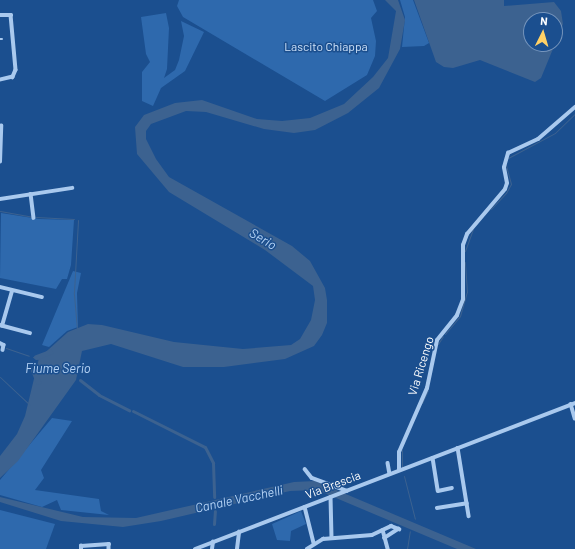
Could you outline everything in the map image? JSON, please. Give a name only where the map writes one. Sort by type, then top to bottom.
[{"type":"street","points":[[0,15],[11,15],[16,70],[13,77],[0,80]]},
{"type":"street","name":"Via Ricengo","points":[[399,470],[399,452],[427,388],[437,340],[457,315],[463,299],[463,249],[467,234],[505,189],[507,183],[504,167],[508,153],[538,139],[575,107]]},
{"type":"street","points":[[0,162],[1,126],[6,126]]},
{"type":"street","points":[[0,199],[72,188]]},
{"type":"street","points":[[30,194],[34,217]]},
{"type":"street","points":[[0,287],[42,297]]},
{"type":"street","points":[[12,291],[1,326],[30,333]]},
{"type":"street","points":[[0,343],[4,345],[3,350]]},
{"type":"street","points":[[573,404],[575,418]]},
{"type":"street","name":"Via Brescia","points":[[195,549],[573,404]]},
{"type":"street","points":[[458,448],[469,516]]},
{"type":"street","points":[[433,458],[438,491],[452,488]]},
{"type":"street","points":[[388,463],[390,474]]},
{"type":"street","points":[[305,469],[312,478],[346,491]]},
{"type":"street","points":[[332,496],[332,538]]},
{"type":"street","points":[[437,508],[467,503]]},
{"type":"street","points":[[305,507],[314,543]]},
{"type":"street","points":[[307,549],[314,543],[332,538],[356,538],[391,526],[399,529],[385,538]]},
{"type":"street","points":[[382,530],[388,549]]},
{"type":"street","points":[[237,549],[239,532]]},
{"type":"street","points":[[212,549],[213,542]]},
{"type":"street","points":[[81,549],[81,546],[108,544],[109,549]]},
{"type":"green space","name":"Lascito Chiappa","points":[[179,0],[373,0],[377,11],[371,18],[376,41],[375,56],[367,75],[325,101],[183,17],[177,6]]},
{"type":"green space","points":[[400,0],[413,0],[429,43],[424,46],[402,47],[405,17]]},
{"type":"green space","points":[[166,13],[169,28],[167,69],[164,78],[175,70],[179,60],[184,36],[181,21],[204,32],[185,71],[161,88],[153,106],[142,101],[142,72],[150,62],[146,54],[141,17]]},
{"type":"green space","points":[[1,213],[39,219],[74,220],[71,265],[67,279],[62,279],[56,289],[0,278]]},
{"type":"green space","points":[[73,271],[81,273],[77,293],[78,327],[67,331],[49,347],[42,345]]},
{"type":"green space","points":[[52,418],[72,421],[41,470],[44,478],[35,490],[99,499],[101,511],[109,515],[61,510],[57,500],[42,507],[0,495],[0,480]]},
{"type":"green space","points":[[0,510],[55,524],[46,549],[0,549]]},
{"type":"green space","points":[[301,511],[306,524],[291,531],[290,541],[277,540],[272,524]]},
{"type":"water","name":"Fiume Serio","points":[[385,0],[398,0],[405,20],[400,49],[379,88],[348,113],[315,130],[294,133],[264,129],[206,112],[186,111],[151,124],[146,131],[146,139],[156,159],[169,177],[292,246],[310,261],[325,288],[327,300],[327,323],[322,335],[314,346],[285,359],[224,367],[183,367],[111,344],[82,351],[76,380],[18,461],[0,478],[0,456],[17,434],[25,416],[39,358],[68,332],[88,324],[102,325],[174,342],[243,349],[291,345],[300,339],[311,320],[315,300],[313,286],[265,250],[169,192],[137,154],[135,127],[144,115],[175,103],[202,100],[257,119],[282,121],[310,118],[344,104],[373,77],[388,58],[396,11]]},
{"type":"water","points":[[414,0],[504,0],[504,6],[554,2],[561,11],[523,12],[523,52],[552,52],[541,78],[535,82],[480,60],[453,68],[444,67],[436,62]]},
{"type":"water","name":"Canale Vacchelli","points":[[315,481],[476,549],[457,549],[317,490],[290,491],[161,521],[123,527],[61,521],[0,502],[0,497],[83,517],[136,518],[294,482]]},
{"type":"waterway","points":[[508,158],[555,133],[575,114]]},
{"type":"waterway","points":[[491,209],[506,193],[511,184],[506,165]]},
{"type":"waterway","points":[[0,211],[33,217]]},
{"type":"waterway","points":[[36,217],[74,219]]},
{"type":"waterway","points":[[77,329],[74,292],[78,220]]},
{"type":"waterway","points":[[465,251],[473,229]]},
{"type":"waterway","points":[[445,334],[460,316],[467,292],[465,262]]},
{"type":"waterway","points":[[438,344],[443,336]]},
{"type":"waterway","points":[[6,348],[29,356]]},
{"type":"waterway","points":[[36,357],[50,352]]},
{"type":"waterway","points":[[33,357],[40,360]]},
{"type":"waterway","points":[[33,370],[38,382]]},
{"type":"waterway","points":[[0,377],[29,404]]},
{"type":"waterway","points":[[80,380],[99,395],[129,410]]},
{"type":"waterway","points":[[422,403],[428,390]]},
{"type":"waterway","name":"Canale Vacchelli","points":[[133,411],[205,447],[213,463],[214,497]]},
{"type":"waterway","points":[[402,450],[402,467]]},
{"type":"waterway","points":[[404,476],[415,519]]},
{"type":"waterway","name":"Canale Vacchelli","points":[[214,524],[215,511]]},
{"type":"waterway","points":[[407,549],[410,531]]},
{"type":"water label","name":"Serio","points":[[263,239]]}]
